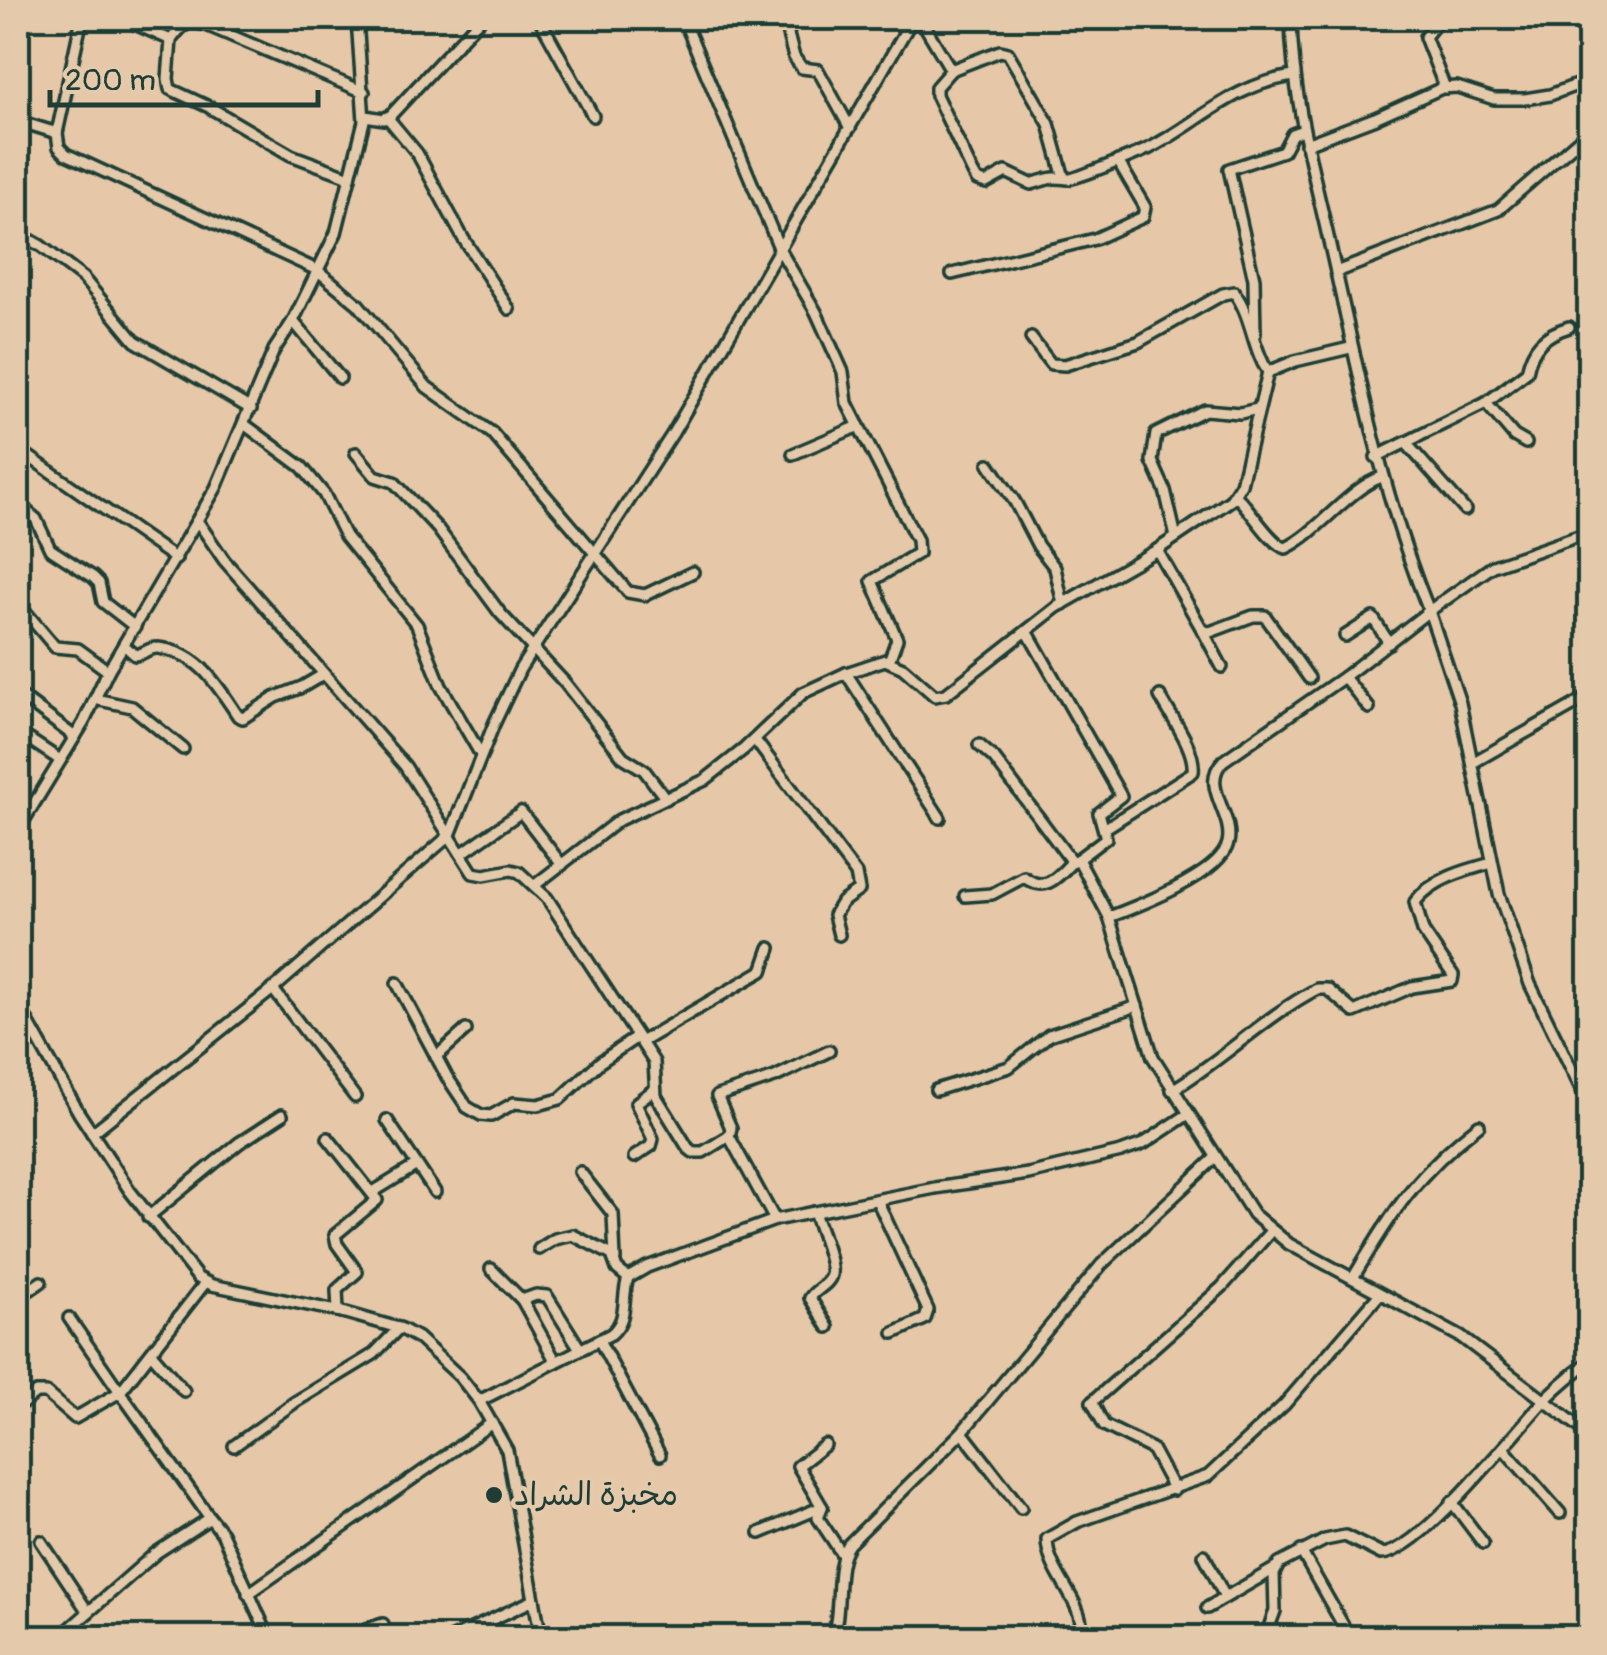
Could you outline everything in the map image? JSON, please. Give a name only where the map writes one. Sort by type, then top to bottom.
[{"type":"street","points":[[82,18],[58,133],[59,146],[76,160],[318,270],[358,304],[421,381],[492,432],[628,592],[645,595],[694,572]]},
{"type":"street","points":[[121,18],[171,40]]},
{"type":"street","points":[[19,824],[75,737],[108,670],[198,522],[274,350],[293,320],[340,222],[365,116],[357,18]]},
{"type":"street","points":[[387,117],[481,18]]},
{"type":"street","points":[[540,18],[592,116]]},
{"type":"street","points":[[682,18],[780,250],[816,312],[843,372],[847,403],[918,544],[918,553],[872,581],[897,639],[889,661]]},
{"type":"street","points":[[802,18],[787,31],[794,57],[802,68],[818,70],[850,128]]},
{"type":"street","points":[[92,1133],[273,989],[450,835],[508,692],[594,550],[673,432],[915,18],[951,70]]},
{"type":"street","points":[[1291,18],[1294,76],[1306,144],[1376,456],[1406,555],[1460,703],[1499,894],[1530,984],[1590,1108]]},
{"type":"street","points":[[1440,18],[1425,37],[1445,88]]},
{"type":"street","points":[[350,177],[291,155],[170,88],[171,40],[182,25],[194,21],[364,92]]},
{"type":"street","points":[[1064,178],[1046,116],[1008,53],[1000,51],[951,70],[935,92],[977,180],[986,183],[1006,172],[1031,184],[1055,176],[1064,178],[1072,179],[1118,161],[1156,144],[1235,95],[1268,81],[1294,76]]},
{"type":"street","points":[[1306,144],[1445,88],[1471,90],[1494,99],[1525,99],[1550,95],[1590,80]]},
{"type":"street","points":[[365,116],[387,117],[417,153],[463,238],[509,309]]},
{"type":"street","points":[[18,121],[58,133]]},
{"type":"street","points":[[535,886],[619,820],[705,780],[755,740],[795,698],[879,661],[889,661],[919,680],[935,696],[942,697],[1062,604],[1157,550],[1236,496],[1268,372],[1259,356],[1254,279],[1229,169],[1282,151],[1292,134],[1304,130]]},
{"type":"street","points":[[1336,272],[1498,210],[1590,130]]},
{"type":"street","points":[[952,274],[1095,239],[1143,217],[1145,207],[1118,161]]},
{"type":"street","points":[[18,233],[82,278],[135,341],[251,409]]},
{"type":"street","points":[[1032,338],[1051,364],[1066,365],[1138,342],[1208,302],[1234,292],[1255,334]]},
{"type":"street","points":[[293,320],[340,378]]},
{"type":"street","points":[[1376,456],[1486,403],[1527,372],[1530,355],[1538,344],[1568,327]]},
{"type":"street","points":[[1268,372],[1294,361],[1350,348]]},
{"type":"street","points":[[1486,403],[1514,436],[1526,444]]},
{"type":"street","points":[[1176,537],[1165,490],[1152,461],[1156,434],[1206,410],[1258,410]]},
{"type":"street","points":[[244,424],[302,467],[317,484],[345,536],[416,625],[442,686],[481,755]]},
{"type":"street","points":[[793,454],[859,426]]},
{"type":"street","points":[[1407,444],[1465,510]]},
{"type":"street","points":[[18,450],[176,559]]},
{"type":"street","points":[[356,453],[375,476],[394,482],[438,529],[500,613],[565,683],[622,757],[644,770],[666,799]]},
{"type":"street","points":[[989,464],[1055,568],[1062,604]]},
{"type":"street","points":[[1236,496],[1274,543],[1286,548],[1346,504],[1366,484],[1382,477]]},
{"type":"street","points":[[18,504],[36,518],[50,549],[93,578],[103,602],[135,628]]},
{"type":"street","points":[[198,522],[224,560],[405,766],[473,873],[520,872],[547,898],[654,1062],[655,1089],[666,1115],[693,1152],[703,1152],[729,1136]]},
{"type":"street","points":[[1109,918],[1174,889],[1226,849],[1229,834],[1214,780],[1216,768],[1494,566],[1590,532]]},
{"type":"street","points":[[1157,550],[1222,668]]},
{"type":"street","points":[[23,608],[55,647],[78,649],[108,670]]},
{"type":"street","points":[[1203,631],[1265,616],[1309,678]]},
{"type":"street","points":[[1345,636],[1373,618],[1389,643]]},
{"type":"street","points":[[966,896],[992,894],[1024,877],[1036,886],[1043,885],[1106,838],[1100,812],[1120,799],[1027,631]]},
{"type":"street","points":[[124,646],[135,655],[156,648],[198,662],[243,718],[324,674]]},
{"type":"street","points":[[846,673],[940,818]]},
{"type":"street","points":[[1344,677],[1369,708]]},
{"type":"street","points":[[18,694],[75,737]]},
{"type":"street","points":[[1104,830],[1193,772],[1188,750],[1160,696]]},
{"type":"street","points":[[1474,762],[1590,696]]},
{"type":"street","points":[[95,699],[132,707],[182,748]]},
{"type":"street","points":[[18,738],[27,738],[60,760]]},
{"type":"street","points":[[755,740],[856,874],[859,890],[842,902],[834,915],[838,935]]},
{"type":"street","points":[[979,744],[1075,860],[1109,918],[1153,1057],[1253,1214],[1270,1231],[1460,1337],[1590,1435]]},
{"type":"street","points":[[460,854],[522,812],[562,865]]},
{"type":"street","points":[[1172,1090],[1272,1015],[1317,989],[1328,989],[1354,1012],[1412,987],[1452,981],[1453,975],[1423,931],[1416,900],[1453,875],[1492,863]]},
{"type":"street","points":[[397,984],[468,1106],[486,1116],[514,1103],[538,1105],[560,1100],[600,1062],[762,971],[770,948]]},
{"type":"street","points":[[273,989],[356,1097]]},
{"type":"street","points":[[18,1004],[92,1133],[148,1217],[202,1280],[338,1308],[400,1328],[433,1350],[479,1401],[507,1450],[541,1638]]},
{"type":"street","points":[[936,1090],[1009,1067],[1049,1035],[1137,1006]]},
{"type":"street","points":[[436,1056],[466,1030]]},
{"type":"street","points":[[775,1220],[729,1136],[730,1128],[718,1096],[775,1077],[829,1050]]},
{"type":"street","points":[[1576,1078],[1590,1072]]},
{"type":"street","points":[[634,1158],[651,1146],[654,1139],[636,1104],[655,1089]]},
{"type":"street","points":[[148,1217],[228,1151],[282,1115]]},
{"type":"street","points":[[628,1278],[775,1220],[1079,1164],[1142,1144],[1187,1115]]},
{"type":"street","points":[[388,1120],[435,1192]]},
{"type":"street","points":[[1353,1278],[1406,1192],[1479,1125]]},
{"type":"street","points":[[328,1138],[373,1192],[376,1203],[335,1236],[336,1244],[357,1272],[337,1290],[338,1308]]},
{"type":"street","points":[[842,1554],[962,1432],[1102,1264],[1215,1158]]},
{"type":"street","points":[[373,1192],[418,1165]]},
{"type":"street","points":[[580,1172],[613,1214],[615,1262]]},
{"type":"street","points":[[877,1200],[928,1310],[925,1319],[894,1333]]},
{"type":"street","points":[[814,1212],[831,1271],[827,1282],[810,1298],[828,1326]]},
{"type":"street","points":[[1174,1490],[1152,1449],[1104,1425],[1092,1402],[1222,1288],[1270,1231]]},
{"type":"street","points":[[539,1249],[555,1239],[573,1235],[607,1252],[628,1278]]},
{"type":"street","points":[[491,1269],[522,1300],[556,1362]]},
{"type":"street","points":[[479,1401],[618,1328],[628,1278]]},
{"type":"street","points":[[18,1407],[36,1392],[46,1392],[76,1418],[120,1392],[202,1280]]},
{"type":"street","points":[[18,1298],[41,1282]]},
{"type":"street","points":[[1076,1638],[1082,1630],[1080,1616],[1050,1555],[1047,1539],[1077,1522],[1208,1476],[1332,1353],[1379,1295]]},
{"type":"street","points":[[522,1300],[547,1296],[580,1349]]},
{"type":"street","points":[[69,1318],[222,1533],[269,1638]]},
{"type":"street","points":[[234,1446],[295,1402],[374,1354],[400,1328]]},
{"type":"street","points":[[599,1340],[660,1456]]},
{"type":"street","points":[[151,1353],[184,1391]]},
{"type":"street","points":[[1207,1608],[1300,1552],[1345,1536],[1381,1554],[1392,1553],[1452,1502],[1544,1400],[1590,1361]]},
{"type":"street","points":[[248,1594],[492,1422]]},
{"type":"street","points":[[962,1432],[1021,1508]]},
{"type":"street","points":[[825,1446],[798,1466],[822,1506],[818,1518],[842,1554],[840,1602],[832,1638]]},
{"type":"street","points":[[1503,1448],[1560,1514]]},
{"type":"street","points":[[1452,1502],[1483,1543]]},
{"type":"street","points":[[760,1533],[822,1506]]},
{"type":"street","points":[[60,1638],[156,1553],[210,1518]]},
{"type":"street","points":[[41,1540],[88,1612]]},
{"type":"street","points":[[1300,1552],[1343,1625]]},
{"type":"street","points":[[1204,1555],[1225,1597]]},
{"type":"street","points":[[1265,1638],[1276,1611],[1276,1568]]},
{"type":"street","points":[[452,1638],[534,1600]]},
{"type":"street","points":[[337,1638],[383,1624]]},
{"type":"place","name":"مخبزة الشراد","points":[[494,1495]]}]
